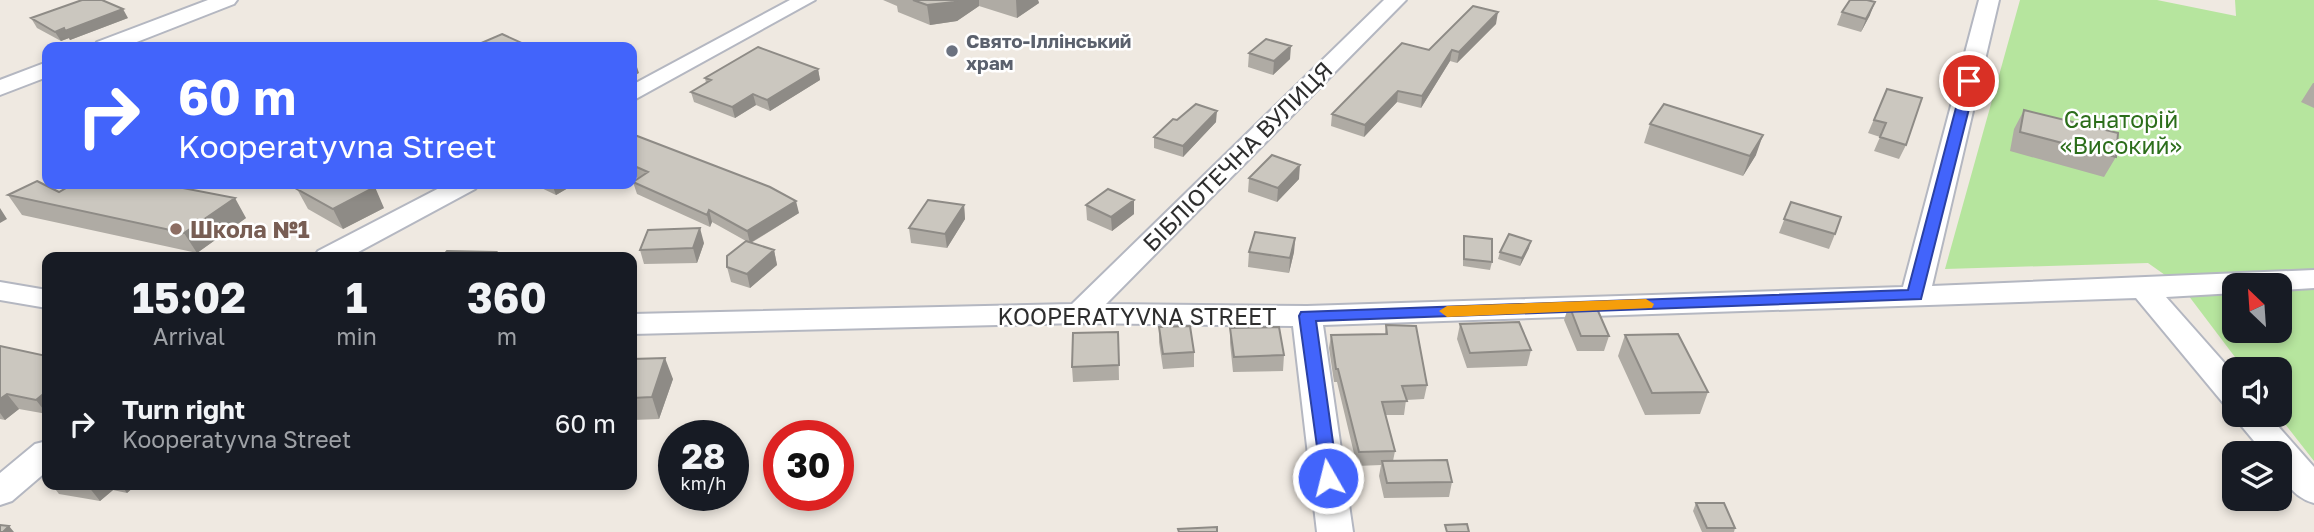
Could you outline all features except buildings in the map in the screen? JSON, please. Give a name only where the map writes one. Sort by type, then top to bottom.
[{"type":"street","points":[[118,42],[227,0]]},
{"type":"street","points":[[637,91],[805,0]]},
{"type":"street","name":"БІБЛІОТЕЧНА ВУЛИЦЯ","points":[[1080,313],[1396,0]]},
{"type":"street","points":[[1915,296],[1989,0]]},
{"type":"street","points":[[0,88],[42,71]]},
{"type":"street","points":[[337,252],[457,189]]},
{"type":"street","name":"KOOPERATYVNA STREET","points":[[637,324],[1080,313],[1307,316],[2143,288],[2314,279]]},
{"type":"street","points":[[2143,288],[2222,381]]},
{"type":"street","points":[[0,291],[42,298]]},
{"type":"street","points":[[1307,316],[1335,532]]},
{"type":"street","points":[[2260,427],[2314,490]]},
{"type":"street","points":[[0,492],[42,457]]},
{"type":"green space","name":"Санаторій «Високий»","points":[[2020,0],[2157,0],[2236,16],[2235,0],[2314,0],[2314,461],[2287,427],[2292,427],[2292,357],[2235,357],[2224,343],[2292,343],[2292,273],[2222,273],[2222,340],[2182,287],[2148,263],[1945,269]]},
{"type":"slow traffic","points":[[1447,311],[1646,304]]},
{"type":"place","name":"Свято-Іллінський храм","points":[[952,51]]},
{"type":"place","name":"Школа №1","points":[[176,229]]},
{"type":"route","points":[[1328,478],[1307,316],[1915,296],[1969,81]]}]
